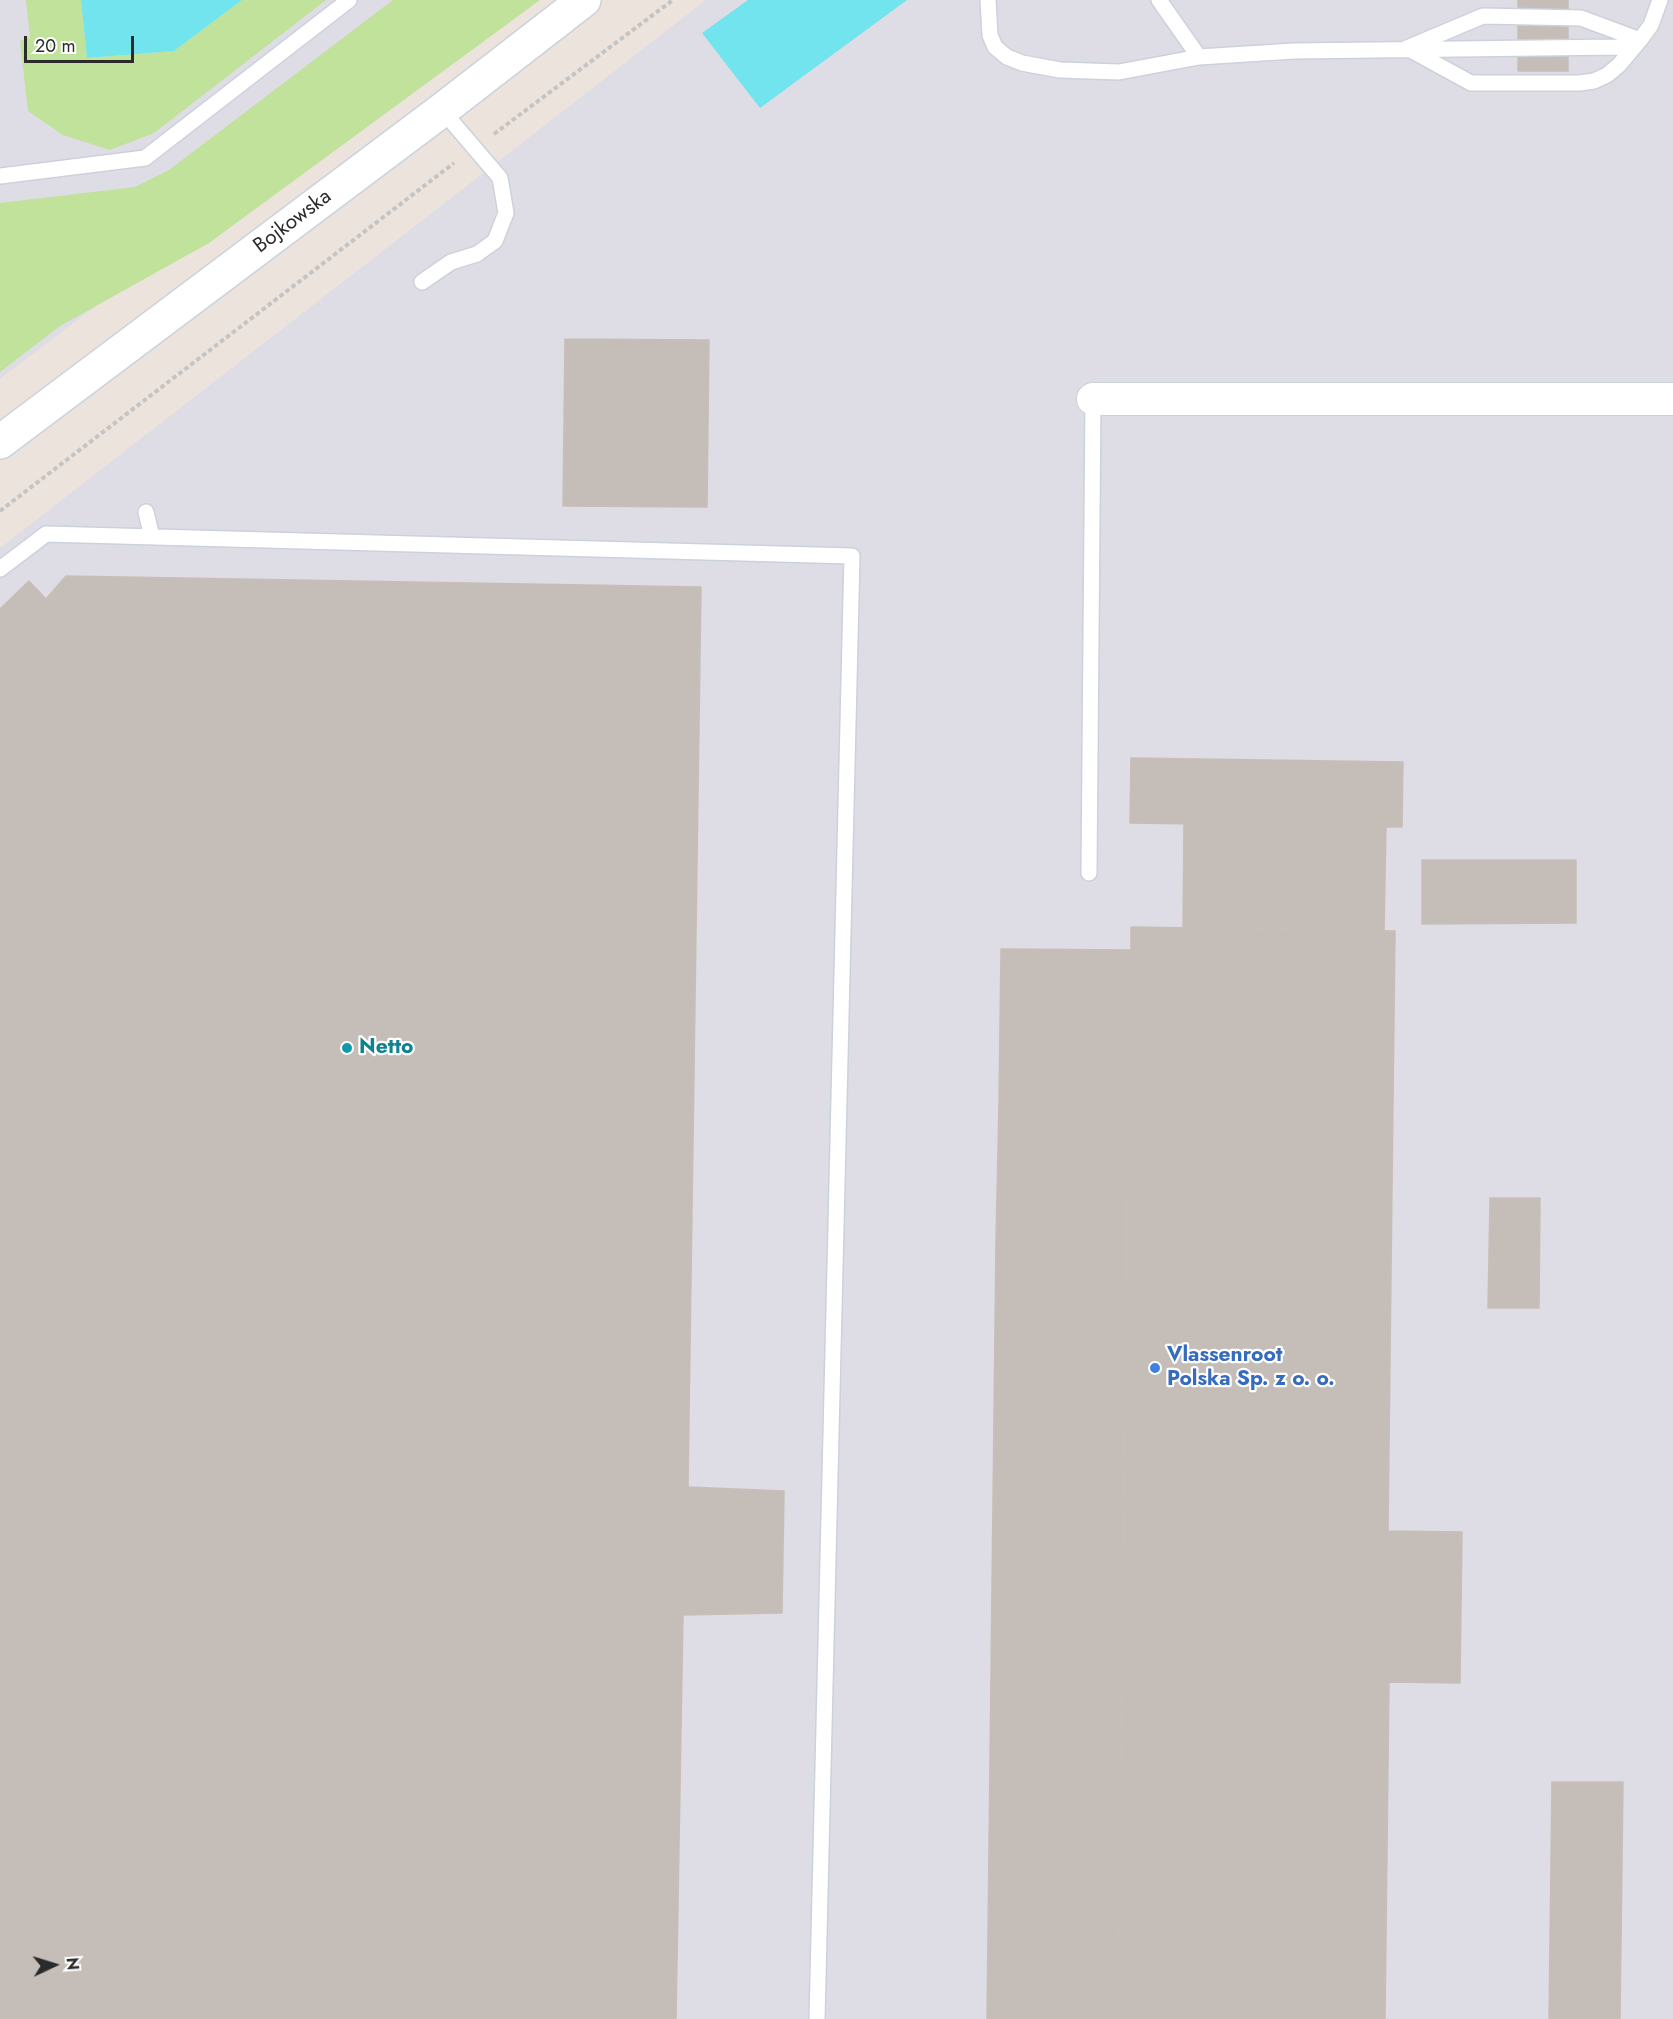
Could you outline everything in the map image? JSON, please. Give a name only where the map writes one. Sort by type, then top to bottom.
[{"type":"street","name":"Bojkowska","points":[[0,442],[442,110],[584,0]]},
{"type":"street","points":[[1093,399],[1673,399]]},
{"type":"lane","points":[[0,176],[145,158],[349,0]]},
{"type":"lane","points":[[988,0],[990,35],[995,47],[1007,57],[1022,63],[1060,70],[1119,72],[1198,57],[1294,51],[1407,48],[1581,48],[1619,46],[1640,40]]},
{"type":"lane","points":[[1159,0],[1198,57]]},
{"type":"lane","points":[[1407,48],[1471,83],[1594,81],[1607,75],[1619,65],[1640,40],[1652,25],[1660,0]]},
{"type":"lane","points":[[1407,48],[1483,16],[1581,18],[1640,40]]},
{"type":"lane","points":[[422,282],[450,262],[477,254],[495,241],[506,213],[500,178],[442,110]]},
{"type":"lane","points":[[1089,873],[1093,399]]},
{"type":"lane","points":[[146,512],[152,537]]},
{"type":"lane","points":[[0,569],[46,534],[852,556],[817,2019]]},
{"type":"path","points":[[0,511],[474,148],[673,0]]},
{"type":"shaded area","points":[[0,0],[497,0],[0,379]]},
{"type":"shaded area","points":[[706,0],[1673,0],[1673,2019],[0,2019],[0,548]]},
{"type":"green space","points":[[26,0],[81,0],[87,58],[174,51],[242,0],[326,0],[154,133],[110,150],[63,135],[28,111],[20,41],[30,37]]},
{"type":"green space","points":[[393,0],[540,0],[209,243],[60,326],[0,372],[0,203],[135,187],[169,170]]},
{"type":"water","points":[[81,0],[242,0],[174,51],[87,58]]},
{"type":"water","points":[[748,0],[907,0],[760,108],[702,33]]},
{"type":"building","points":[[1518,0],[1568,0],[1568,71],[1518,71]]},
{"type":"building","points":[[565,339],[709,340],[707,507],[563,506]]},
{"type":"building","name":"Netto","points":[[66,576],[701,587],[688,1487],[784,1491],[782,1613],[683,1615],[676,2019],[0,2019],[0,609],[29,581],[46,599]]},
{"type":"building","points":[[1131,758],[1403,762],[1402,827],[1130,823]]},
{"type":"building","points":[[1184,824],[1386,827],[1384,931],[1183,928]]},
{"type":"building","points":[[1422,860],[1576,860],[1576,923],[1422,924]]},
{"type":"building","points":[[1131,927],[1395,931],[1388,1531],[1462,1532],[1460,1683],[1389,1682],[1385,2019],[1118,2019],[1128,1103],[999,1102],[1001,949],[1131,950]]},
{"type":"building","points":[[999,1102],[1128,1103],[1127,1242],[996,1241]]},
{"type":"building","points":[[1490,1198],[1540,1198],[1539,1308],[1488,1308]]},
{"type":"building","points":[[996,1241],[1127,1242],[1118,2019],[987,2019]]},
{"type":"building","points":[[1552,1782],[1623,1782],[1620,2019],[1549,2019]]},
{"type":"place","name":"Netto","points":[[347,1048]]},
{"type":"place","name":"Vlassenroot Polska Sp. z o. o.","points":[[1155,1368]]}]
